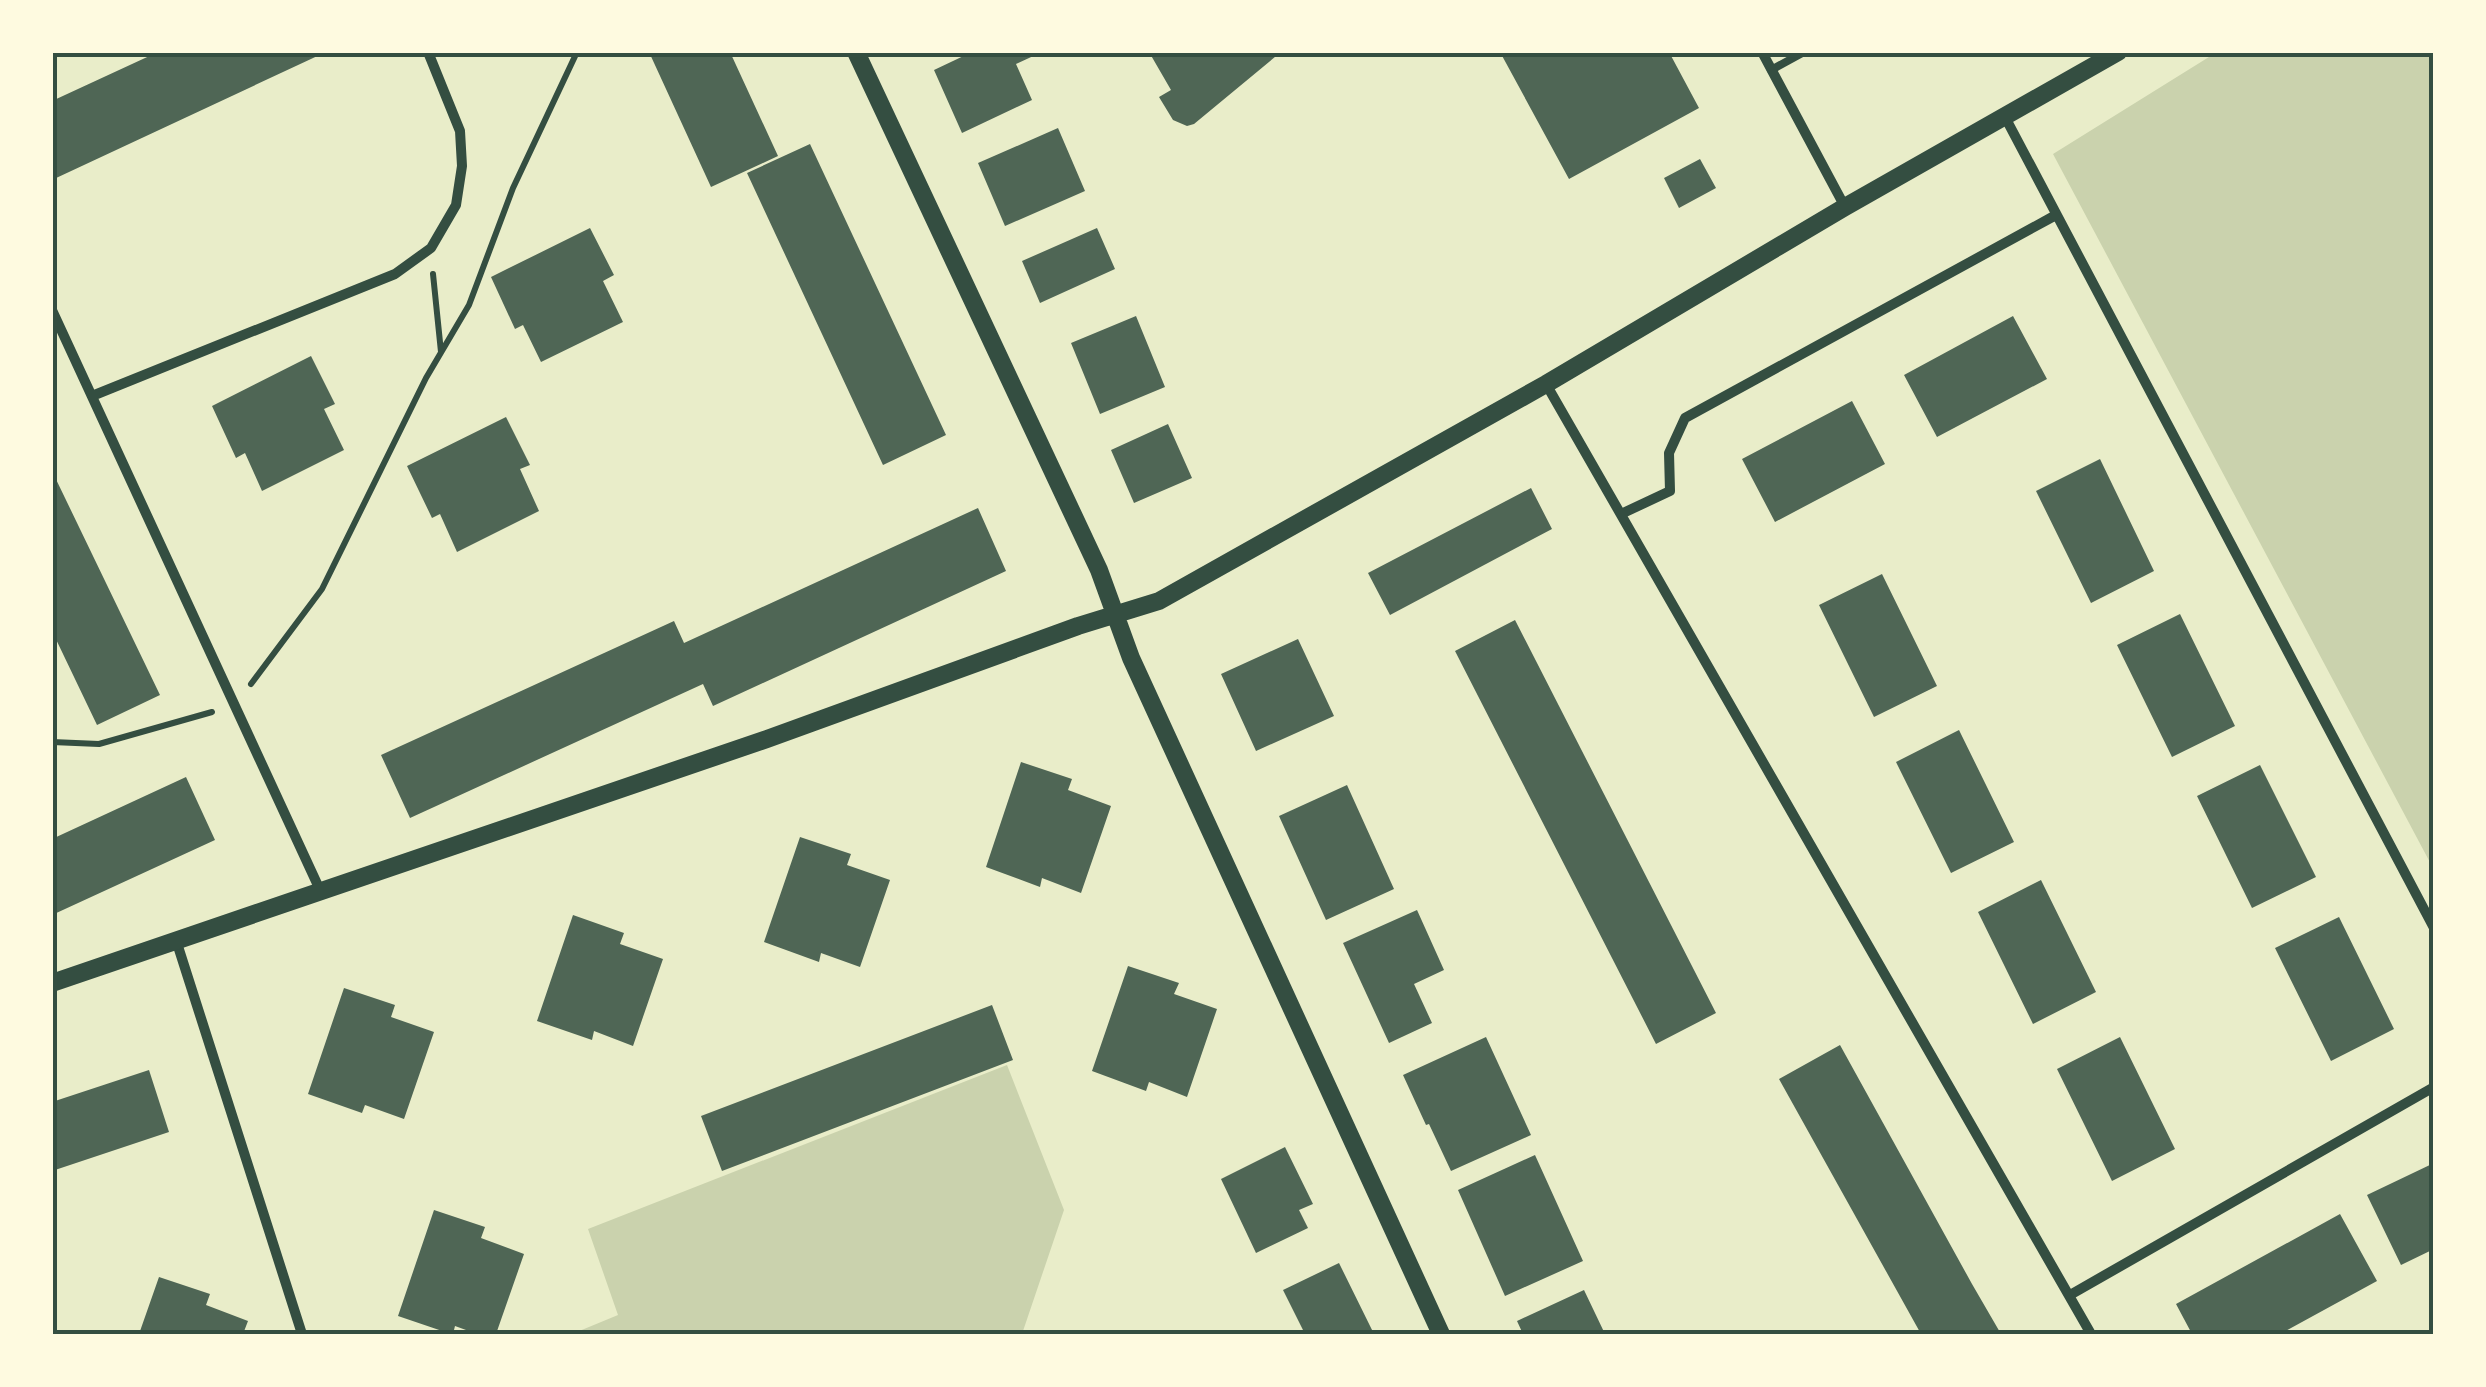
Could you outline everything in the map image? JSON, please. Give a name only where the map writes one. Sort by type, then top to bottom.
[{"type":"street","points":[[92,396],[395,274],[431,248],[456,205],[462,166],[460,131],[428,52]]},
{"type":"street","points":[[856,52],[1099,570],[1131,658],[1441,1334]]},
{"type":"street","points":[[1762,52],[1846,206]]},
{"type":"street","points":[[52,982],[1159,601],[1546,384],[1846,206],[2118,52]]},
{"type":"street","points":[[2005,117],[2434,928]]},
{"type":"street","points":[[1621,514],[1670,491],[1669,453],[1686,418],[2056,214]]},
{"type":"street","points":[[52,310],[320,890]]},
{"type":"street","points":[[1546,384],[2091,1334]]},
{"type":"street","points":[[176,940],[302,1334]]},
{"type":"street","points":[[2070,1295],[2434,1087]]},
{"type":"lane","points":[[1771,70],[1804,52]]},
{"type":"path","points":[[236,706],[322,589],[426,378],[469,305],[513,188],[577,52]]},
{"type":"path","points":[[431,248],[441,353]]},
{"type":"path","points":[[52,742],[98,744],[214,712]]},
{"type":"green space","points":[[2217,52],[2433,53],[2433,868],[2053,154]]},
{"type":"green space","points":[[1007,1065],[1064,1210],[1022,1334],[572,1334],[618,1315],[588,1229]]},
{"type":"building","points":[[158,52],[326,52],[54,179],[52,101]]},
{"type":"building","points":[[649,52],[730,52],[778,156],[711,187]]},
{"type":"building","points":[[972,52],[1042,52],[1016,64],[1032,100],[962,133],[934,70]]},
{"type":"building","points":[[1149,52],[1281,52],[1187,126],[1173,120],[1159,97],[1171,90]]},
{"type":"building","points":[[1500,52],[1669,52],[1699,108],[1569,179]]},
{"type":"building","points":[[1058,128],[1085,191],[1005,226],[978,163]]},
{"type":"building","points":[[810,144],[946,435],[883,465],[747,173]]},
{"type":"building","points":[[1700,159],[1716,188],[1679,208],[1664,178]]},
{"type":"building","points":[[590,228],[614,275],[603,281],[623,322],[541,362],[523,325],[515,329],[491,277]]},
{"type":"building","points":[[1097,228],[1115,269],[1040,303],[1022,261]]},
{"type":"building","points":[[1136,316],[1165,387],[1100,414],[1071,343]]},
{"type":"building","points":[[2013,316],[2047,379],[1937,437],[1904,375]]},
{"type":"building","points":[[311,356],[335,404],[324,409],[344,450],[262,491],[245,453],[236,458],[212,406]]},
{"type":"building","points":[[1852,401],[1885,464],[1775,522],[1742,459]]},
{"type":"building","points":[[506,417],[530,465],[520,469],[539,511],[457,552],[440,514],[432,518],[407,466]]},
{"type":"building","points":[[1168,424],[1192,478],[1134,503],[1111,450]]},
{"type":"building","points":[[2100,459],[2154,571],[2091,603],[2036,491]]},
{"type":"building","points":[[52,471],[160,695],[97,725],[52,631]]},
{"type":"building","points":[[1531,488],[1552,529],[1390,615],[1368,573]]},
{"type":"building","points":[[978,508],[1006,571],[713,706],[703,684],[410,818],[381,755],[674,621],[684,643]]},
{"type":"building","points":[[1882,574],[1937,686],[1874,717],[1819,605]]},
{"type":"building","points":[[2180,614],[2235,726],[2172,757],[2117,645]]},
{"type":"building","points":[[1515,620],[1716,1013],[1656,1044],[1455,651]]},
{"type":"building","points":[[1298,639],[1334,716],[1256,751],[1221,674]]},
{"type":"building","points":[[1959,730],[2014,842],[1951,873],[1896,762]]},
{"type":"building","points":[[1021,762],[1072,779],[1068,790],[1111,806],[1081,893],[1042,878],[1040,887],[986,867]]},
{"type":"building","points":[[2260,765],[2316,877],[2252,908],[2197,796]]},
{"type":"building","points":[[186,777],[215,840],[52,915],[52,839]]},
{"type":"building","points":[[1347,785],[1394,889],[1326,920],[1279,816]]},
{"type":"building","points":[[800,837],[851,854],[847,865],[890,880],[860,967],[821,953],[819,962],[764,942]]},
{"type":"building","points":[[2041,880],[2096,992],[2033,1024],[1978,912]]},
{"type":"building","points":[[1417,910],[1444,970],[1414,984],[1432,1023],[1389,1043],[1343,943]]},
{"type":"building","points":[[573,915],[624,933],[620,944],[663,959],[633,1046],[594,1031],[592,1040],[537,1021]]},
{"type":"building","points":[[2339,917],[2394,1029],[2331,1061],[2275,948]]},
{"type":"building","points":[[1128,966],[1179,983],[1174,994],[1217,1009],[1187,1097],[1149,1082],[1146,1091],[1092,1071]]},
{"type":"building","points":[[344,988],[395,1005],[391,1017],[434,1032],[404,1119],[365,1105],[362,1113],[308,1094]]},
{"type":"building","points":[[992,1005],[1013,1060],[722,1171],[701,1116]]},
{"type":"building","points":[[1486,1037],[1531,1135],[1451,1171],[1403,1075]]},
{"type":"building","points":[[2120,1037],[2175,1149],[2112,1181],[2057,1069]]},
{"type":"building","points":[[1840,1045],[2001,1334],[1921,1334],[1779,1079]]},
{"type":"building","points":[[149,1070],[169,1132],[52,1171],[52,1102]]},
{"type":"building","points":[[1285,1147],[1313,1204],[1299,1210],[1308,1228],[1256,1253],[1221,1179]]},
{"type":"building","points":[[1535,1155],[1583,1261],[1505,1296],[1458,1190]]},
{"type":"building","points":[[2434,1163],[2434,1249],[2401,1265],[2367,1195]]},
{"type":"building","points":[[434,1210],[485,1227],[481,1238],[524,1254],[496,1334],[477,1334],[455,1326],[451,1334],[398,1316]]},
{"type":"building","points":[[2340,1214],[2377,1281],[2280,1334],[2192,1334],[2176,1304]]},
{"type":"building","points":[[1339,1263],[1374,1334],[1305,1334],[1283,1290]]},
{"type":"building","points":[[159,1277],[210,1294],[206,1305],[248,1321],[243,1334],[139,1334]]},
{"type":"building","points":[[1584,1290],[1605,1334],[1523,1334],[1517,1321]]}]
